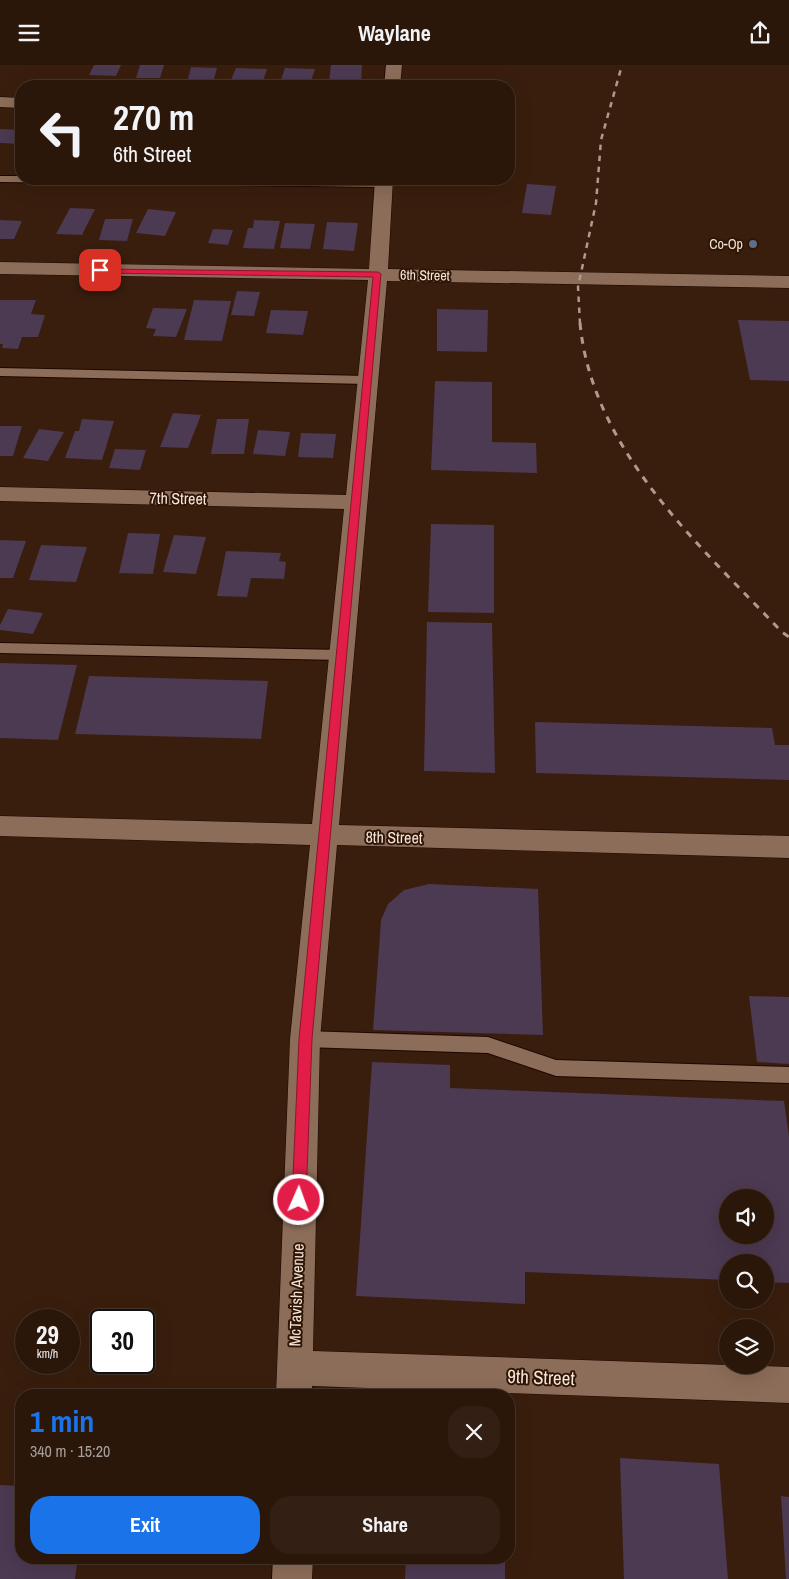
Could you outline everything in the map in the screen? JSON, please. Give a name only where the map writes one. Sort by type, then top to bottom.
[{"type":"street","points":[[393,80],[394,65]]},
{"type":"street","points":[[0,102],[15,103]]},
{"type":"street","name":"McTavish Avenue","points":[[294,1382],[306,1039],[378,274],[383,185]]},
{"type":"street","name":"6th Street","points":[[0,268],[789,282]]},
{"type":"street","name":"7th Street","points":[[0,494],[356,502]]},
{"type":"street","name":"8th Street","points":[[0,826],[789,847]]},
{"type":"street","name":"9th Street","points":[[294,1382],[789,1385]]},
{"type":"street","points":[[292,1579],[293,1564]]},
{"type":"lane","points":[[0,179],[15,179]]},
{"type":"lane","points":[[0,372],[368,380]]},
{"type":"lane","points":[[0,648],[342,655]]},
{"type":"lane","points":[[306,1039],[488,1045],[556,1069],[789,1075]]},
{"type":"building","points":[[94,65],[121,65],[116,76],[89,75]]},
{"type":"building","points":[[140,65],[164,65],[160,78],[136,78]]},
{"type":"building","points":[[331,65],[362,65],[361,80],[329,80]]},
{"type":"building","points":[[191,67],[217,68],[214,79],[188,79]]},
{"type":"building","points":[[236,68],[267,69],[263,80],[231,80]]},
{"type":"building","points":[[285,68],[315,69],[311,80],[281,80]]},
{"type":"building","points":[[0,129],[15,130],[15,144],[0,143]]},
{"type":"building","points":[[527,184],[556,186],[551,215],[522,213]]},
{"type":"building","points":[[70,208],[95,209],[82,235],[56,234]]},
{"type":"building","points":[[148,209],[176,212],[165,236],[136,233]]},
{"type":"building","points":[[105,219],[133,219],[127,241],[99,240]]},
{"type":"building","points":[[0,220],[22,221],[14,239],[0,239]]},
{"type":"building","points":[[254,220],[280,221],[274,249],[243,248],[248,228],[253,228]]},
{"type":"building","points":[[327,222],[358,223],[354,251],[323,249]]},
{"type":"building","points":[[285,223],[315,224],[310,249],[280,248]]},
{"type":"building","points":[[213,229],[233,230],[228,245],[208,243]]},
{"type":"building","points":[[237,291],[260,292],[254,316],[231,315]]},
{"type":"building","points":[[0,300],[36,300],[31,314],[45,315],[38,337],[22,337],[18,349],[2,348],[3,344],[0,344]]},
{"type":"building","points":[[194,300],[231,301],[222,341],[184,340]]},
{"type":"building","points":[[153,308],[187,309],[176,337],[153,336],[156,329],[146,328]]},
{"type":"building","points":[[437,309],[488,310],[487,352],[437,351]]},
{"type":"building","points":[[271,310],[308,311],[303,335],[266,333]]},
{"type":"building","points":[[738,320],[789,321],[789,381],[750,380]]},
{"type":"building","points":[[435,381],[492,382],[492,442],[536,443],[537,473],[431,470]]},
{"type":"building","points":[[173,413],[201,415],[188,448],[160,447]]},
{"type":"building","points":[[82,419],[114,421],[102,460],[65,458],[75,431],[79,431]]},
{"type":"building","points":[[217,419],[249,419],[244,454],[211,454]]},
{"type":"building","points":[[0,426],[22,426],[13,456],[0,456]]},
{"type":"building","points":[[39,429],[64,432],[48,461],[23,458]]},
{"type":"building","points":[[258,430],[290,432],[285,456],[253,454]]},
{"type":"building","points":[[301,433],[336,434],[333,458],[298,457]]},
{"type":"building","points":[[115,449],[146,450],[140,470],[109,468]]},
{"type":"building","points":[[431,524],[494,525],[494,613],[428,612]]},
{"type":"building","points":[[128,533],[160,534],[153,574],[119,573]]},
{"type":"building","points":[[174,535],[206,537],[196,574],[163,572]]},
{"type":"building","points":[[0,540],[26,541],[13,578],[0,578]]},
{"type":"building","points":[[41,545],[87,547],[76,582],[29,580]]},
{"type":"building","points":[[226,551],[281,553],[279,561],[286,562],[284,579],[251,578],[247,597],[217,596]]},
{"type":"building","points":[[8,609],[43,613],[33,634],[0,630],[0,625]]},
{"type":"building","points":[[427,622],[492,623],[495,773],[424,771]]},
{"type":"building","points":[[0,663],[77,665],[58,740],[0,738]]},
{"type":"building","points":[[89,676],[268,681],[261,739],[75,734]]},
{"type":"building","points":[[535,722],[772,728],[775,745],[789,745],[789,780],[536,773]]},
{"type":"building","points":[[429,884],[538,889],[543,1035],[373,1030],[381,920],[388,904],[404,890]]},
{"type":"building","points":[[749,996],[789,997],[789,1064],[757,1062]]},
{"type":"building","points":[[372,1062],[450,1065],[450,1088],[784,1101],[789,1136],[789,1283],[774,1282],[774,1254],[719,1254],[719,1280],[525,1272],[525,1304],[356,1296]]},
{"type":"building","points":[[620,1458],[719,1464],[728,1579],[624,1579]]},
{"type":"building","points":[[0,1485],[15,1486],[15,1564],[77,1564],[75,1579],[0,1579]]},
{"type":"building","points":[[781,1496],[789,1497],[789,1579],[786,1579]]},
{"type":"building","points":[[406,1564],[505,1564],[505,1579],[405,1579]]},
{"type":"railway","points":[[580,324],[578,287],[596,203],[601,140],[622,65]]},
{"type":"railway","points":[[580,323],[589,369],[605,413],[627,454],[654,493],[685,529],[717,565],[789,637]]},
{"type":"place","name":"Co-Op","points":[[753,244]]},
{"type":"route","points":[[100,270],[378,274],[306,1039],[299,1200]]}]
